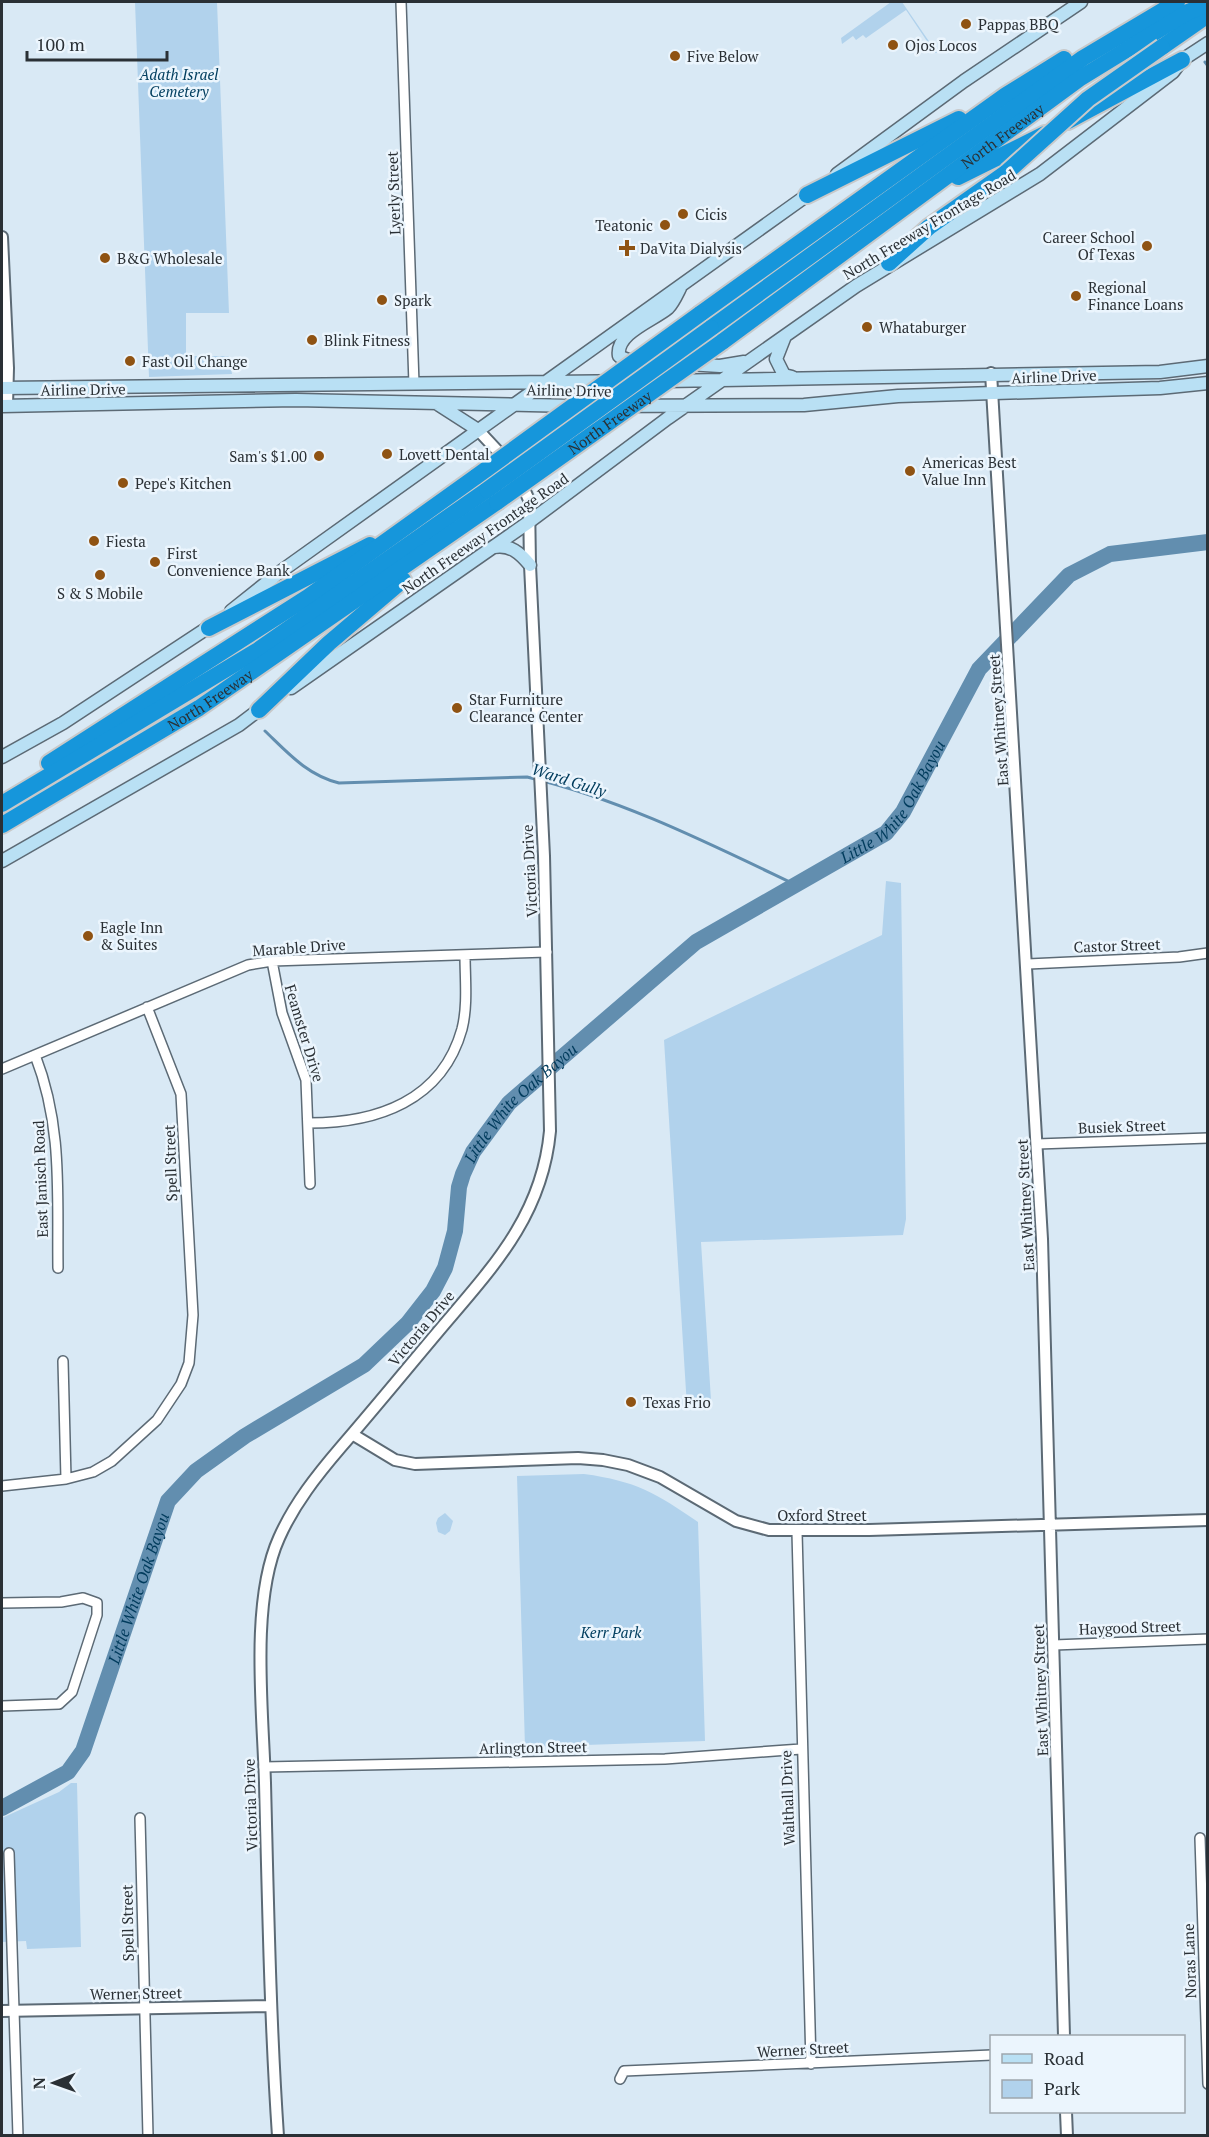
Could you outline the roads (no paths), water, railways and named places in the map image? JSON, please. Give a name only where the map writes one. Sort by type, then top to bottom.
[{"type":"highway","name":"North Freeway","points":[[2,825],[199,708],[465,526],[487,489],[700,314],[1006,95],[1156,2]]},
{"type":"highway","name":"North Freeway","points":[[2,804],[258,650],[487,489],[1083,58],[1177,2]]},
{"type":"highway","name":"North Freeway","points":[[2,791],[60,757],[308,597],[391,538],[487,489],[722,342],[1079,79],[1188,12],[1208,4]]},
{"type":"highway","points":[[889,263],[929,227],[1007,172],[1088,99],[1208,15]]},
{"type":"highway","points":[[920,196],[1008,153],[1182,60]]},
{"type":"highway","points":[[807,195],[1006,95]]},
{"type":"highway","points":[[259,710],[329,643],[465,526]]},
{"type":"highway","points":[[209,628],[358,549],[391,538]]},
{"type":"main road","points":[[2,757],[63,723],[209,628],[280,572],[960,84],[1081,2]]},
{"type":"main road","name":"North Freeway Frontage Road","points":[[2,861],[238,725],[529,522],[720,381],[889,263],[977,214],[1040,174],[1173,72],[1182,60],[1208,43]]},
{"type":"main road","points":[[682,284],[670,306],[625,338],[619,347],[619,356],[644,363],[720,366],[748,361]]},
{"type":"main road","points":[[785,335],[777,353],[777,364],[784,375],[799,379]]},
{"type":"main road","name":"Airline Drive","points":[[5,388],[720,381],[991,373],[1160,372],[1208,366]]},
{"type":"main road","points":[[1160,372],[1160,388]]},
{"type":"main road","points":[[908,376],[908,396]]},
{"type":"main road","name":"Airline Drive","points":[[4,406],[278,400],[684,407],[804,405],[908,396],[1160,388],[1208,383]]},
{"type":"main road","points":[[376,403],[391,393],[409,392],[414,384]]},
{"type":"main road","points":[[277,385],[278,400]]},
{"type":"main road","points":[[139,386],[139,403]]},
{"type":"main road","points":[[435,403],[478,430]]},
{"type":"main road","points":[[449,412],[459,425],[460,436],[457,445]]},
{"type":"main road","points":[[493,547],[504,545],[521,555],[530,565]]},
{"type":"street","name":"Lyerly Street","points":[[401,2],[414,384]]},
{"type":"street","points":[[2,237],[4,406]]},
{"type":"street","name":"East Whitney Street","points":[[991,373],[1037,1144],[1051,1525],[1064,2035]]},
{"type":"street","name":"Victoria Drive","points":[[278,2136],[271,2006],[262,1617],[271,1554],[306,1490],[515,1237],[538,1191],[548,1158],[550,1100],[547,952],[529,500],[526,488],[497,447],[478,430]]},
{"type":"street","name":"Marable Drive","points":[[2,1069],[248,965],[272,961],[547,952]]},
{"type":"street","name":"Castor Street","points":[[1028,964],[1179,957],[1208,953]]},
{"type":"street","points":[[309,1123],[333,1123],[375,1116],[396,1108],[434,1079],[456,1046],[462,1027],[465,955]]},
{"type":"street","name":"Feamster Drive","points":[[272,961],[282,1013],[301,1059],[306,1080],[310,1184]]},
{"type":"street","name":"Spell Street","points":[[2,1486],[66,1479],[93,1472],[112,1461],[157,1420],[181,1384],[189,1362],[192,1328],[181,1094],[147,1007]]},
{"type":"street","name":"East Janisch Road","points":[[35,1055],[52,1106],[57,1141],[58,1268]]},
{"type":"street","name":"Busiek Street","points":[[1037,1144],[1208,1137]]},
{"type":"street","points":[[63,1361],[66,1479]]},
{"type":"street","name":"Oxford Street","points":[[352,1434],[395,1460],[415,1464],[578,1458],[628,1465],[660,1477],[736,1521],[769,1530],[797,1532],[1208,1520]]},
{"type":"street","name":"Walthall Drive","points":[[797,1532],[811,2064]]},
{"type":"street","points":[[2,1603],[61,1602],[83,1598],[97,1603],[97,1615],[72,1692],[59,1704],[2,1706]]},
{"type":"street","name":"Haygood Street","points":[[1054,1645],[1208,1639]]},
{"type":"street","name":"Arlington Street","points":[[264,1767],[665,1759],[801,1749]]},
{"type":"street","name":"Spell Street","points":[[140,1818],[148,2136]]},
{"type":"street","name":"Noras Lane","points":[[1200,1838],[1208,2084]]},
{"type":"street","points":[[9,1853],[18,2136]]},
{"type":"street","name":"Werner Street","points":[[2,2011],[271,2006]]},
{"type":"street","name":"Werner Street","points":[[620,2079],[624,2071],[990,2055]]},
{"type":"street","points":[[1066,2113],[1067,2136]]},
{"type":"waterway","points":[[1205,62],[1208,66]]},
{"type":"waterway","name":"Little White Oak Bayou","points":[[2,1808],[68,1772],[83,1751],[168,1501],[196,1471],[245,1436],[364,1365],[408,1323],[433,1291],[445,1268],[455,1231],[459,1187],[463,1174],[473,1152],[509,1103],[696,942],[886,833],[903,812],[979,669],[1069,575],[1110,554],[1208,542]]},
{"type":"waterway","name":"Ward Gully","points":[[265,731],[308,769],[339,783],[527,777],[562,786],[631,810],[796,885]]},
{"type":"place","name":"Pappas BBQ","points":[[966,24]]},
{"type":"place","name":"Ojos Locos","points":[[893,45]]},
{"type":"place","name":"Five Below","points":[[675,56]]},
{"type":"place","name":"Cicis","points":[[683,214]]},
{"type":"place","name":"Teatonic","points":[[665,225]]},
{"type":"place","name":"Career School Of Texas","points":[[1147,246]]},
{"type":"place","name":"DaVita Dialysis","points":[[627,248]]},
{"type":"place","name":"B&G Wholesale","points":[[105,258]]},
{"type":"place","name":"Regional Finance Loans","points":[[1076,296]]},
{"type":"place","name":"Spark","points":[[382,300]]},
{"type":"place","name":"Whataburger","points":[[867,327]]},
{"type":"place","name":"Blink Fitness","points":[[312,340]]},
{"type":"place","name":"Fast Oil Change","points":[[130,361]]},
{"type":"place","name":"Lovett Dental","points":[[387,454]]},
{"type":"place","name":"Sam's $1.00","points":[[319,456]]},
{"type":"place","name":"Americas Best Value Inn","points":[[910,471]]},
{"type":"place","name":"Pepe's Kitchen","points":[[123,483]]},
{"type":"place","name":"Fiesta","points":[[94,541]]},
{"type":"place","name":"First Convenience Bank","points":[[155,562]]},
{"type":"place","name":"S & S Mobile","points":[[100,575]]},
{"type":"place","name":"Star Furniture Clearance Center","points":[[457,708]]},
{"type":"place","name":"Eagle Inn & Suites","points":[[88,936]]},
{"type":"place","name":"Texas Frio","points":[[631,1402]]},
{"type":"park label","name":"Adath Israel Cemetery","points":[[179,82]]},
{"type":"park label","name":"Kerr Park","points":[[611,1632]]}]
